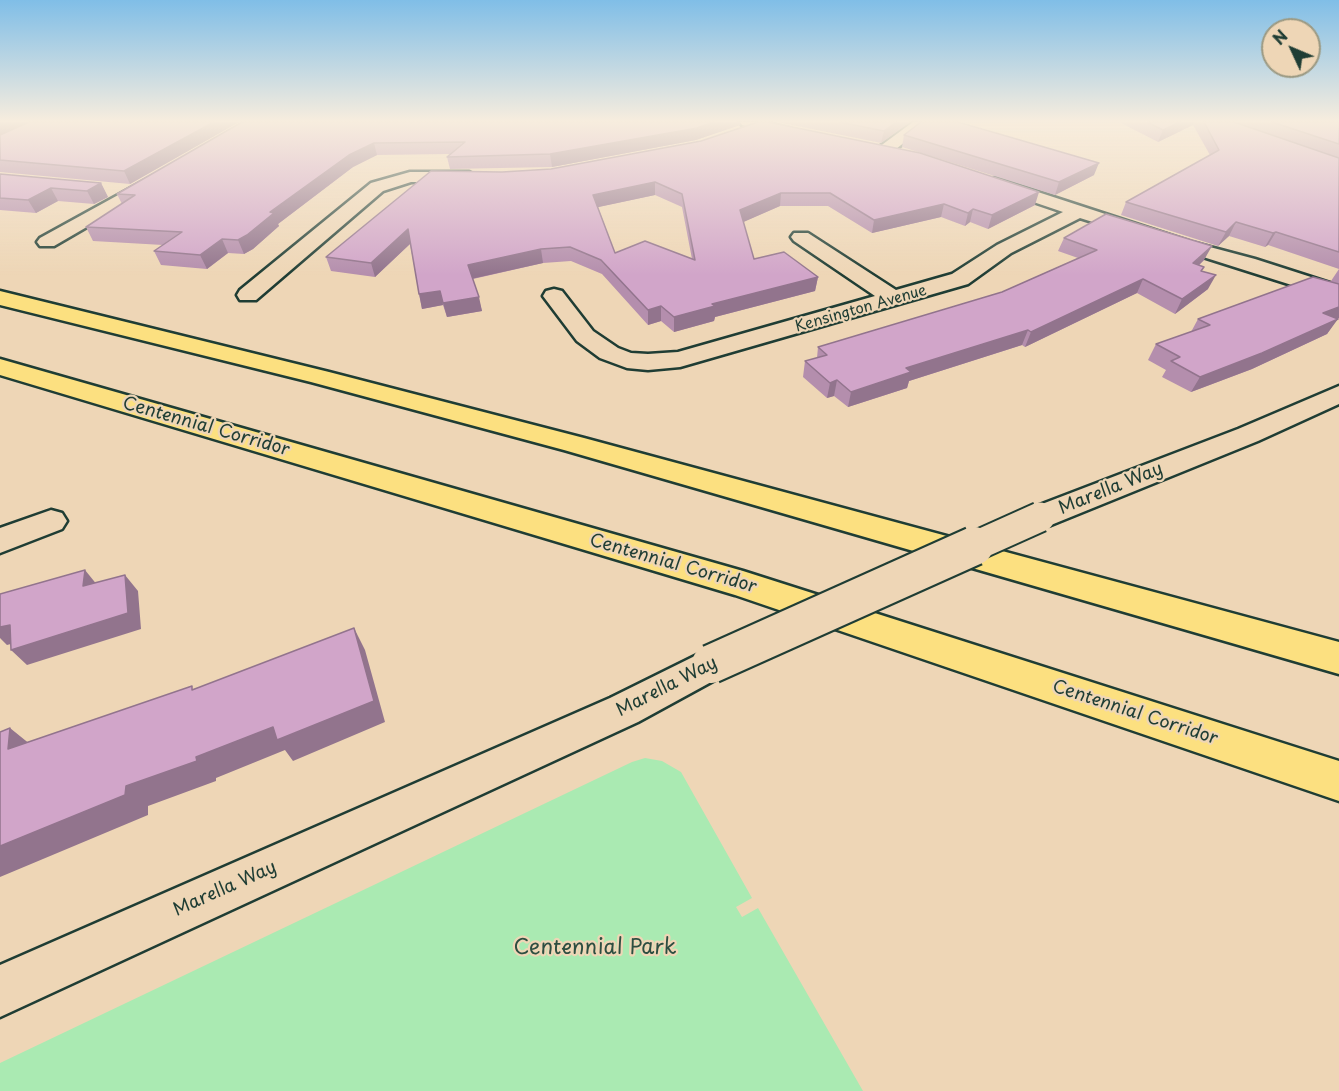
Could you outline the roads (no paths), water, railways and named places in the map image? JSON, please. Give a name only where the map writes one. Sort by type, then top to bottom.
[{"type":"highway","points":[[0,298],[320,377],[574,444],[1339,658]]},
{"type":"highway","name":"Centennial Corridor","points":[[0,368],[743,584],[1339,781]]},
{"type":"street","points":[[47,242],[167,173]]},
{"type":"street","points":[[248,295],[377,188],[410,177],[481,177]]},
{"type":"street","points":[[979,178],[1339,293]]},
{"type":"street","points":[[101,188],[135,192]]},
{"type":"street","name":"Kensington Avenue","points":[[554,296],[595,345],[627,360],[680,359],[894,300],[960,279],[978,269],[1004,249],[1078,211]]},
{"type":"street","points":[[801,237],[894,300]]},
{"type":"street","name":"Marella Way","points":[[0,991],[624,710],[711,664],[1040,517],[1248,435],[1339,394]]},
{"type":"street","points":[[0,541],[51,521]]},
{"type":"park label","name":"Centennial Park","points":[[595,948]]}]
